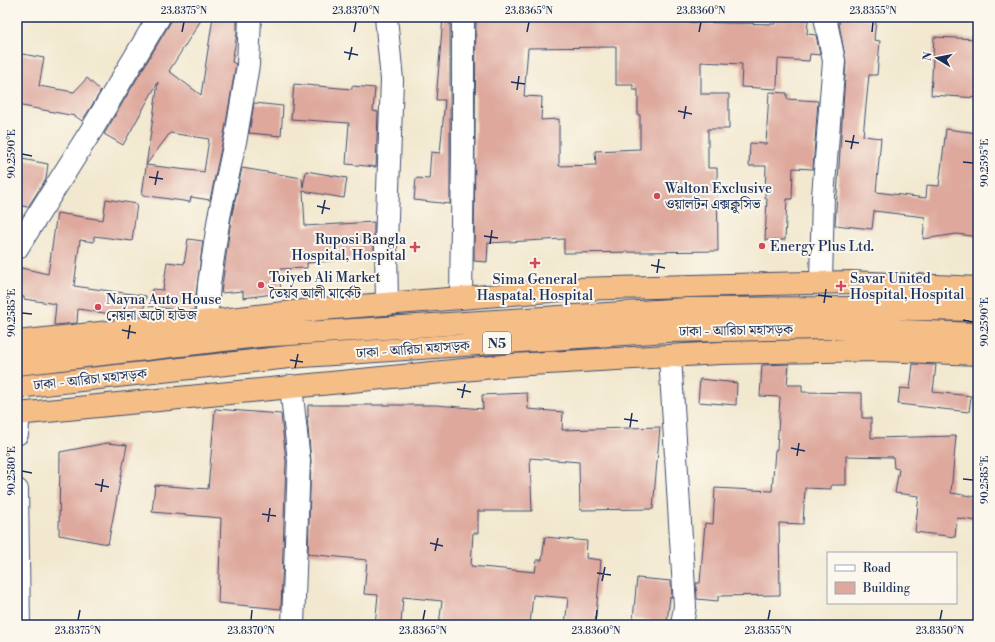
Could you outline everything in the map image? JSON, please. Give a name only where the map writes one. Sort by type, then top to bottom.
[{"type":"highway","points":[[17,342],[387,304],[575,289],[821,282],[978,288]]},
{"type":"highway","name":"ঢাকা - আরিচা মহাসড়ক","points":[[17,364],[258,336],[687,309],[861,308],[978,310]]},
{"type":"highway","name":"ঢাকা - আরিচা মহাসড়ক","points":[[17,387],[289,357],[668,332],[827,328],[978,334]]},
{"type":"highway","points":[[18,421],[291,386],[513,365],[670,356],[880,350],[978,354]]},
{"type":"street","points":[[17,248],[91,131],[159,17]]},
{"type":"street","points":[[206,322],[209,284],[248,65],[250,17]]},
{"type":"street","points":[[386,17],[392,80],[386,244],[387,304]]},
{"type":"street","points":[[461,298],[463,17]]},
{"type":"street","points":[[821,282],[823,196],[834,61],[825,17]]},
{"type":"street","points":[[670,356],[685,606],[682,625]]},
{"type":"street","points":[[291,386],[299,461],[293,625]]},
{"type":"street","points":[[17,490],[19,625]]},
{"type":"building","points":[[171,17],[203,17],[169,71],[201,95],[213,17],[237,17],[237,34],[232,62],[236,64],[224,135],[210,200],[191,197],[190,202],[142,195],[146,165],[158,82],[123,145],[104,134],[170,23]],"holes":[[[170,133],[209,139],[204,172],[146,165]]]},
{"type":"building","points":[[443,17],[450,17],[450,204],[414,200],[416,178],[429,179],[431,152],[440,153],[445,100],[436,100]]},
{"type":"building","points":[[476,17],[688,17],[688,22],[775,24],[775,18],[808,20],[807,34],[816,35],[820,55],[810,54],[809,61],[778,59],[777,89],[741,87],[742,64],[701,62],[701,94],[729,94],[729,129],[708,129],[708,168],[717,168],[718,251],[564,253],[564,239],[488,243],[487,262],[474,261]],"holes":[[[616,47],[616,85],[633,85],[633,90],[638,90],[640,149],[595,151],[596,165],[559,166],[559,119],[541,120],[542,97],[524,96],[528,48]]]},
{"type":"building","points":[[840,17],[876,20],[874,40],[880,41],[877,75],[869,75],[863,136],[881,138],[876,192],[926,198],[927,185],[939,186],[946,129],[978,133],[978,237],[957,234],[923,239],[925,217],[874,211],[872,229],[835,225],[846,62],[839,24]]},
{"type":"building","points":[[934,37],[978,39],[978,98],[931,95]]},
{"type":"building","points":[[17,53],[44,58],[39,86],[74,92],[87,78],[101,91],[82,121],[75,116],[17,105]]},
{"type":"building","points":[[294,84],[352,89],[352,86],[375,88],[373,111],[378,112],[376,167],[346,164],[349,123],[291,119]]},
{"type":"building","points":[[769,92],[787,93],[787,99],[818,101],[813,169],[793,168],[792,199],[787,199],[785,240],[765,240],[767,198],[765,198],[766,166],[749,166],[750,143],[766,144]]},
{"type":"building","points":[[254,103],[283,106],[281,136],[249,133]]},
{"type":"building","points":[[17,158],[48,164],[46,179],[28,207],[17,205]]},
{"type":"building","points":[[242,168],[302,178],[303,187],[306,171],[347,178],[344,198],[303,191],[305,226],[374,222],[374,257],[307,263],[307,268],[279,269],[281,293],[243,298],[243,291],[221,293],[231,219]]},
{"type":"building","points":[[106,199],[137,204],[132,241],[94,236],[94,242],[80,240],[74,286],[146,296],[143,316],[131,317],[78,309],[77,323],[54,325],[56,304],[24,299],[24,297],[17,296],[17,267],[48,274],[57,213],[103,220]]},
{"type":"building","points":[[188,239],[203,241],[194,310],[184,311],[149,306],[152,289],[163,290],[167,262],[184,264]]},
{"type":"building","points":[[789,364],[787,385],[802,385],[802,392],[862,393],[862,418],[871,418],[871,438],[956,436],[951,493],[978,497],[978,521],[957,518],[955,537],[915,532],[919,496],[895,493],[899,469],[894,468],[893,457],[846,456],[846,485],[831,485],[831,489],[805,488],[803,524],[779,523],[780,595],[718,596],[718,601],[697,599],[696,583],[700,583],[705,523],[713,524],[715,488],[772,491],[775,450],[777,450],[780,397],[760,396],[762,365]]},
{"type":"building","points":[[913,364],[936,365],[933,392],[971,396],[969,412],[898,404],[900,388],[910,389]]},
{"type":"building","points":[[700,379],[737,383],[736,405],[698,402]]},
{"type":"building","points":[[527,393],[528,409],[563,412],[562,430],[660,427],[653,509],[580,510],[579,462],[530,458],[532,511],[478,511],[478,533],[473,533],[471,566],[535,572],[537,560],[542,560],[545,537],[587,541],[586,558],[601,560],[595,625],[565,625],[568,598],[533,595],[530,625],[439,625],[442,601],[403,597],[401,625],[375,625],[378,595],[364,594],[367,560],[308,554],[311,461],[307,416],[308,417],[308,405],[436,405],[483,409],[482,395]]},
{"type":"building","points":[[215,409],[281,414],[286,461],[281,609],[218,603],[221,518],[152,512],[155,485],[208,489]]},
{"type":"building","points":[[107,443],[127,445],[108,544],[59,535],[60,452]]},
{"type":"building","points":[[637,578],[671,581],[672,597],[670,597],[667,622],[633,619]]},
{"type":"place","name":"Walton Exclusive ওয়ালটন এক্সক্লুসিভ","points":[[657,196]]},
{"type":"place","name":"Energy Plus Ltd.","points":[[762,246]]},
{"type":"place","name":"Ruposi Bangla Hospital, Hospital","points":[[415,247]]},
{"type":"place","name":"Sima General Haspatal, Hospital","points":[[535,263]]},
{"type":"place","name":"Toiyeb Ali Market তৈয়ব আলী মার্কেট","points":[[261,285]]},
{"type":"place","name":"Savar United Hospital, Hospital","points":[[841,286]]},
{"type":"place","name":"Nayna Auto House নেয়না অটো হাউজ","points":[[98,307]]}]
